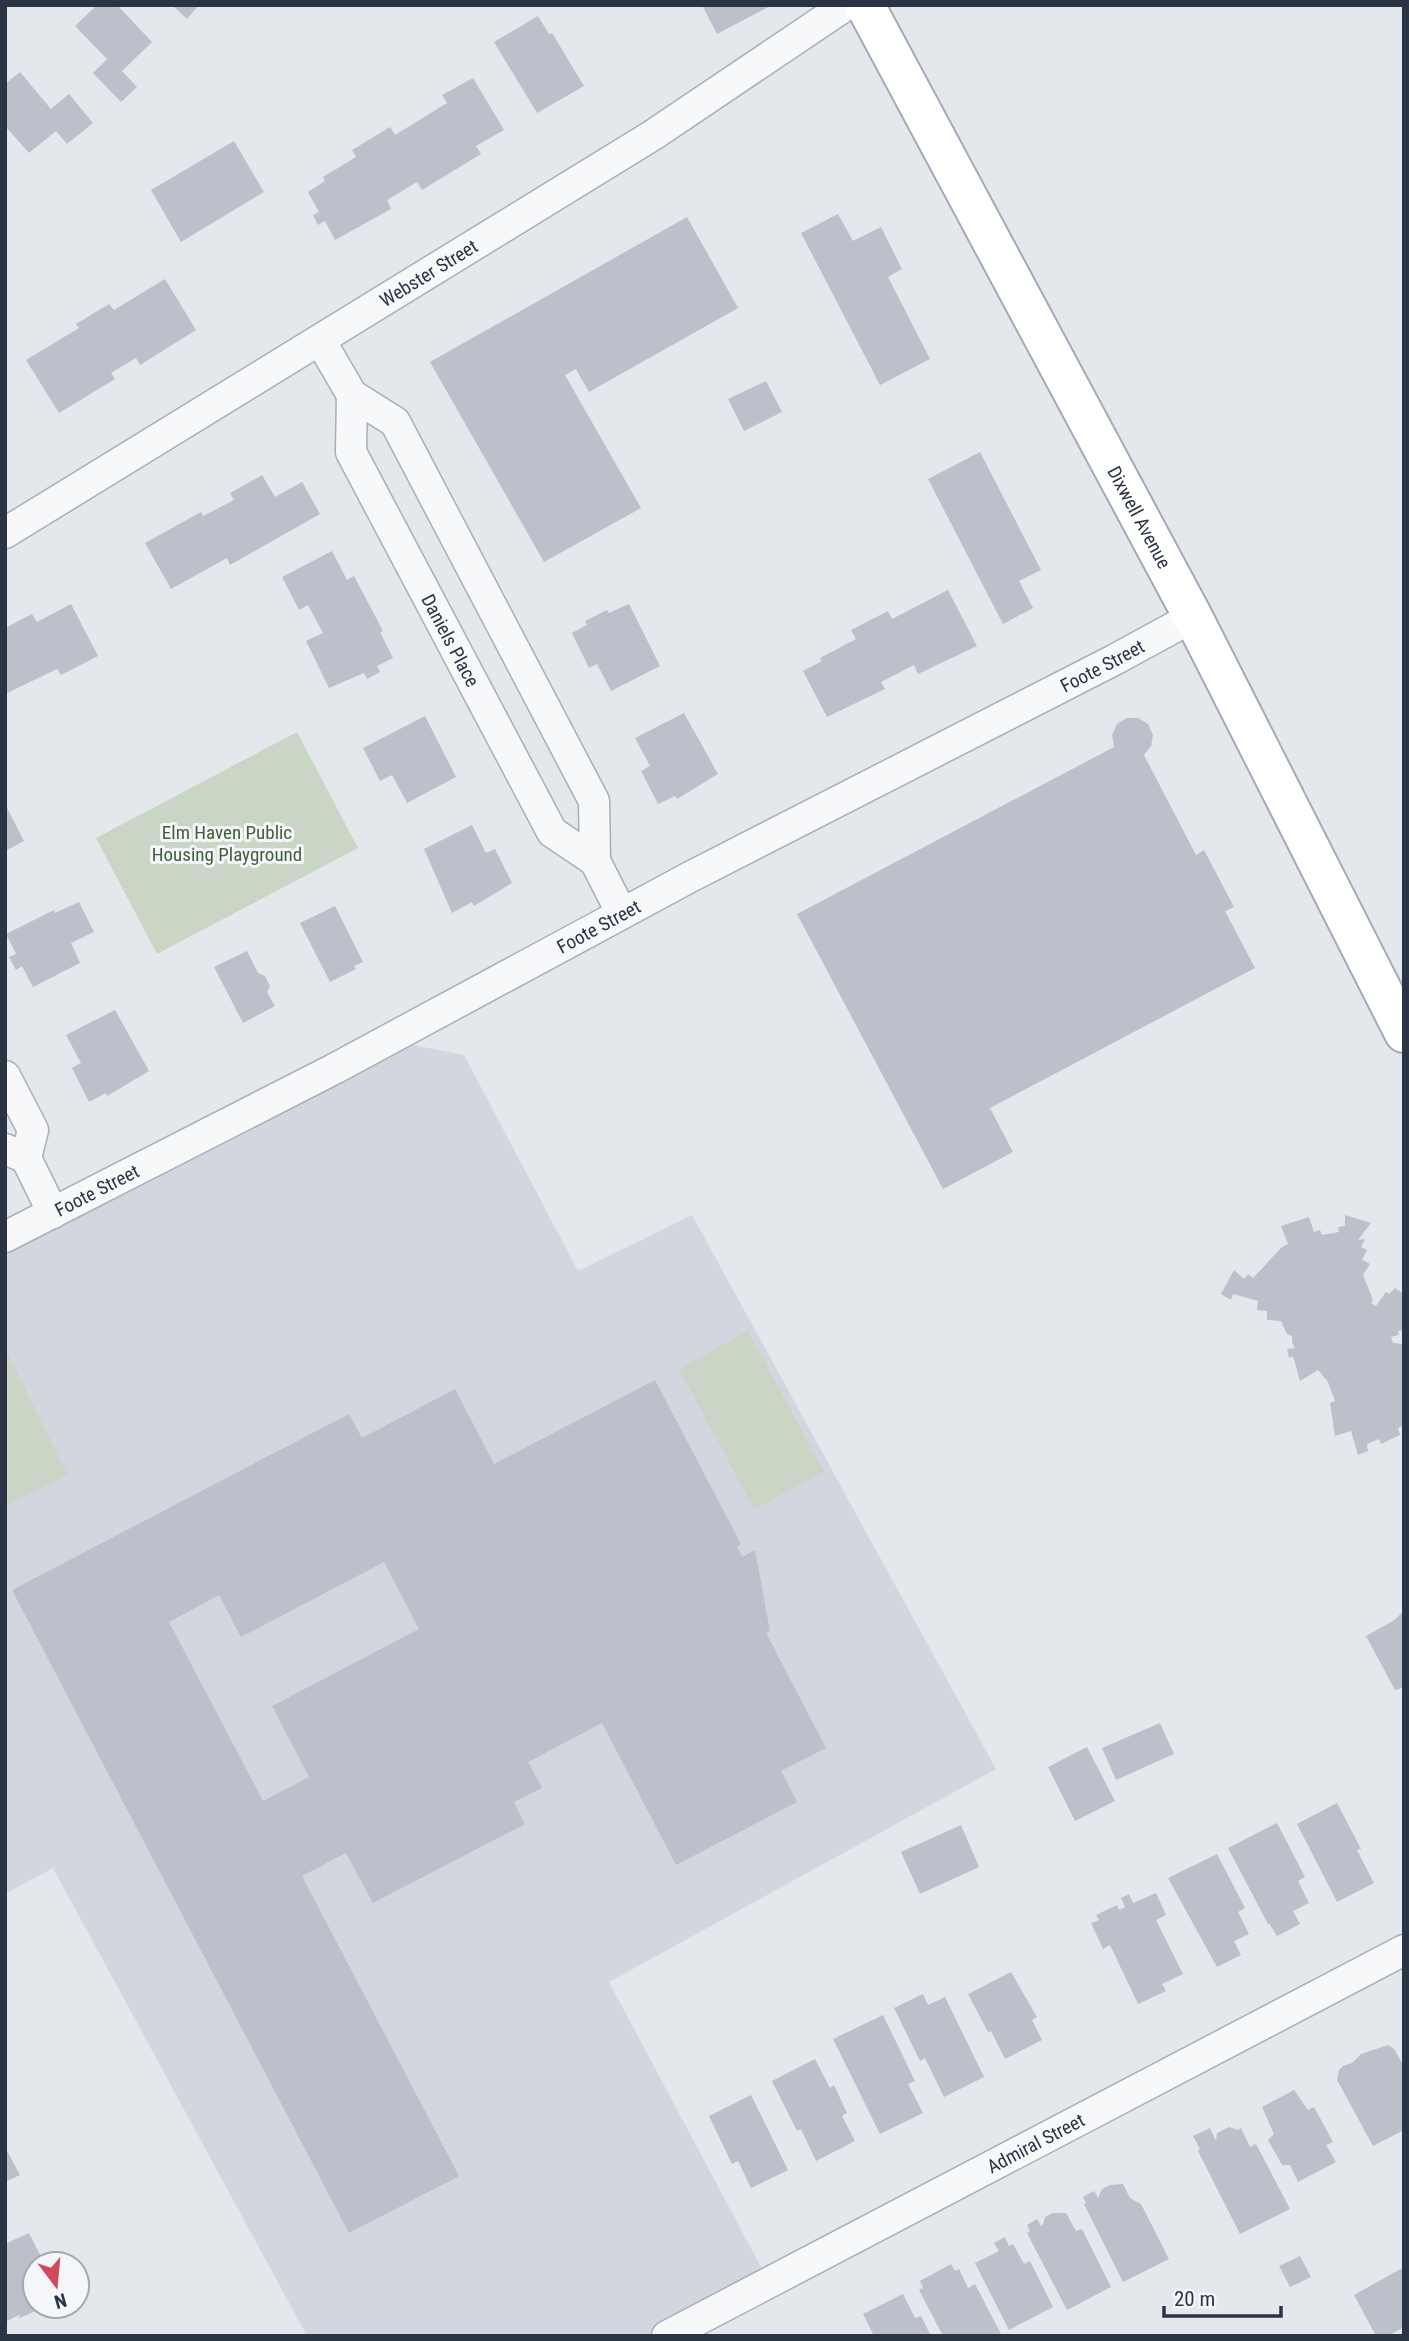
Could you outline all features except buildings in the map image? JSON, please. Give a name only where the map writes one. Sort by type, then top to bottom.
[{"type":"main road","name":"Dixwell Avenue","points":[[865,5],[1193,617],[1404,1033]]},
{"type":"street","name":"Webster Street","points":[[5,533],[653,135],[846,5]]},
{"type":"street","points":[[320,340],[352,395],[395,422],[594,801],[595,860],[621,912]]},
{"type":"street","name":"Daniels Place","points":[[352,395],[351,452],[552,832],[595,860]]},
{"type":"street","name":"Foote Street","points":[[5,1237],[334,1069],[621,912],[1193,617]]},
{"type":"street","points":[[5,1076],[33,1130],[16,1154],[52,1213]]},
{"type":"street","name":"Admiral Street","points":[[667,2336],[1404,1950]]},
{"type":"shaded area","points":[[388,1040],[464,1055],[578,1271],[692,1215],[996,1769],[609,1982],[769,2282],[667,2336],[307,2336],[53,1868],[5,1894],[5,1237]]},
{"type":"green space","name":"Elm Haven Public Housing Playground","points":[[297,732],[358,848],[157,954],[96,838]]},
{"type":"green space","points":[[748,1331],[824,1472],[754,1509],[679,1369]]},
{"type":"green space","points":[[5,1348],[68,1475],[5,1506]]}]
